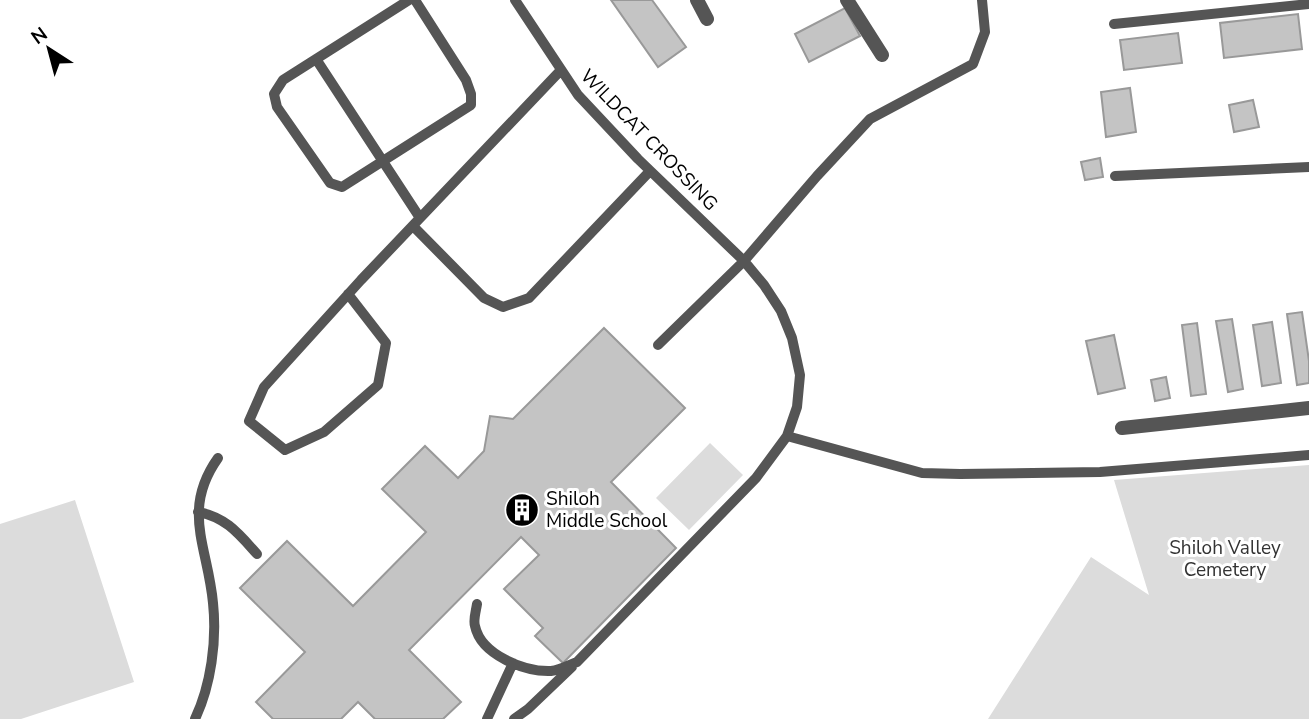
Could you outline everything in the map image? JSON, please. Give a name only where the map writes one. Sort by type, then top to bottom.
[{"type":"street","points":[[697,0],[707,19]]},
{"type":"street","points":[[847,0],[882,55]]},
{"type":"street","points":[[1122,428],[1309,408]]},
{"type":"lane","points":[[409,0],[283,80],[274,94],[278,107],[330,183],[342,187],[471,105],[471,94],[466,80],[415,0]]},
{"type":"lane","name":"WILDCAT CROSSING","points":[[515,0],[578,95],[650,171],[744,261],[781,311],[792,338],[800,375],[797,407],[788,436]]},
{"type":"lane","points":[[658,345],[744,261],[870,119],[973,64],[985,32],[982,0]]},
{"type":"lane","points":[[1114,24],[1309,4]]},
{"type":"lane","points":[[316,59],[383,161],[416,222],[484,298],[503,307],[529,298],[650,171]]},
{"type":"lane","points":[[348,294],[386,343],[378,384],[324,432],[285,450],[249,421],[264,387],[348,294],[561,70]]},
{"type":"lane","points":[[1115,176],[1309,167]]},
{"type":"lane","points":[[514,719],[577,662],[757,478],[788,436],[922,473],[1100,472],[1309,456]]},
{"type":"lane","points":[[195,719],[203,702],[213,648],[213,604],[198,512],[200,492],[207,474],[218,458]]},
{"type":"lane","points":[[198,512],[212,514],[228,523],[257,554]]},
{"type":"lane","points":[[477,604],[475,626],[482,642],[502,658],[528,669],[554,671],[577,662]]},
{"type":"lane","points":[[487,719],[513,663]]},
{"type":"green space","points":[[710,443],[743,475],[689,530],[656,498]]},
{"type":"green space","name":"Shiloh Valley Cemetery","points":[[1309,465],[1309,719],[988,719],[1091,557],[1149,595],[1114,480]]},
{"type":"green space","points":[[75,500],[134,682],[21,719],[0,719],[0,524]]},
{"type":"building","points":[[611,0],[652,0],[686,47],[658,67]]},
{"type":"building","points":[[845,8],[860,36],[809,62],[795,34]]},
{"type":"building","points":[[1298,14],[1302,49],[1224,58],[1220,23]]},
{"type":"building","points":[[1178,33],[1182,63],[1124,70],[1120,40]]},
{"type":"building","points":[[1130,88],[1136,132],[1106,137],[1101,92]]},
{"type":"building","points":[[1253,100],[1259,127],[1234,132],[1229,105]]},
{"type":"building","points":[[1100,158],[1103,177],[1085,180],[1081,162]]},
{"type":"building","points":[[1302,312],[1309,361],[1309,383],[1297,385],[1287,314]]},
{"type":"building","points":[[1232,319],[1243,389],[1228,392],[1216,321]]},
{"type":"building","points":[[1272,322],[1281,383],[1262,386],[1253,325]]},
{"type":"building","points":[[1197,323],[1206,394],[1191,396],[1182,325]]},
{"type":"building","name":"Shiloh Middle School","points":[[604,328],[685,408],[611,482],[676,548],[563,663],[535,636],[543,628],[504,589],[539,555],[521,537],[409,650],[461,702],[443,719],[375,719],[358,702],[341,719],[273,719],[256,702],[305,652],[240,588],[287,541],[353,606],[426,532],[382,489],[425,446],[458,478],[484,451],[490,416],[513,419]]},
{"type":"building","points":[[1114,335],[1125,388],[1098,394],[1086,341]]},
{"type":"building","points":[[1166,377],[1170,398],[1155,401],[1151,380]]},
{"type":"place","name":"Shiloh Middle School","points":[[522,510]]}]
